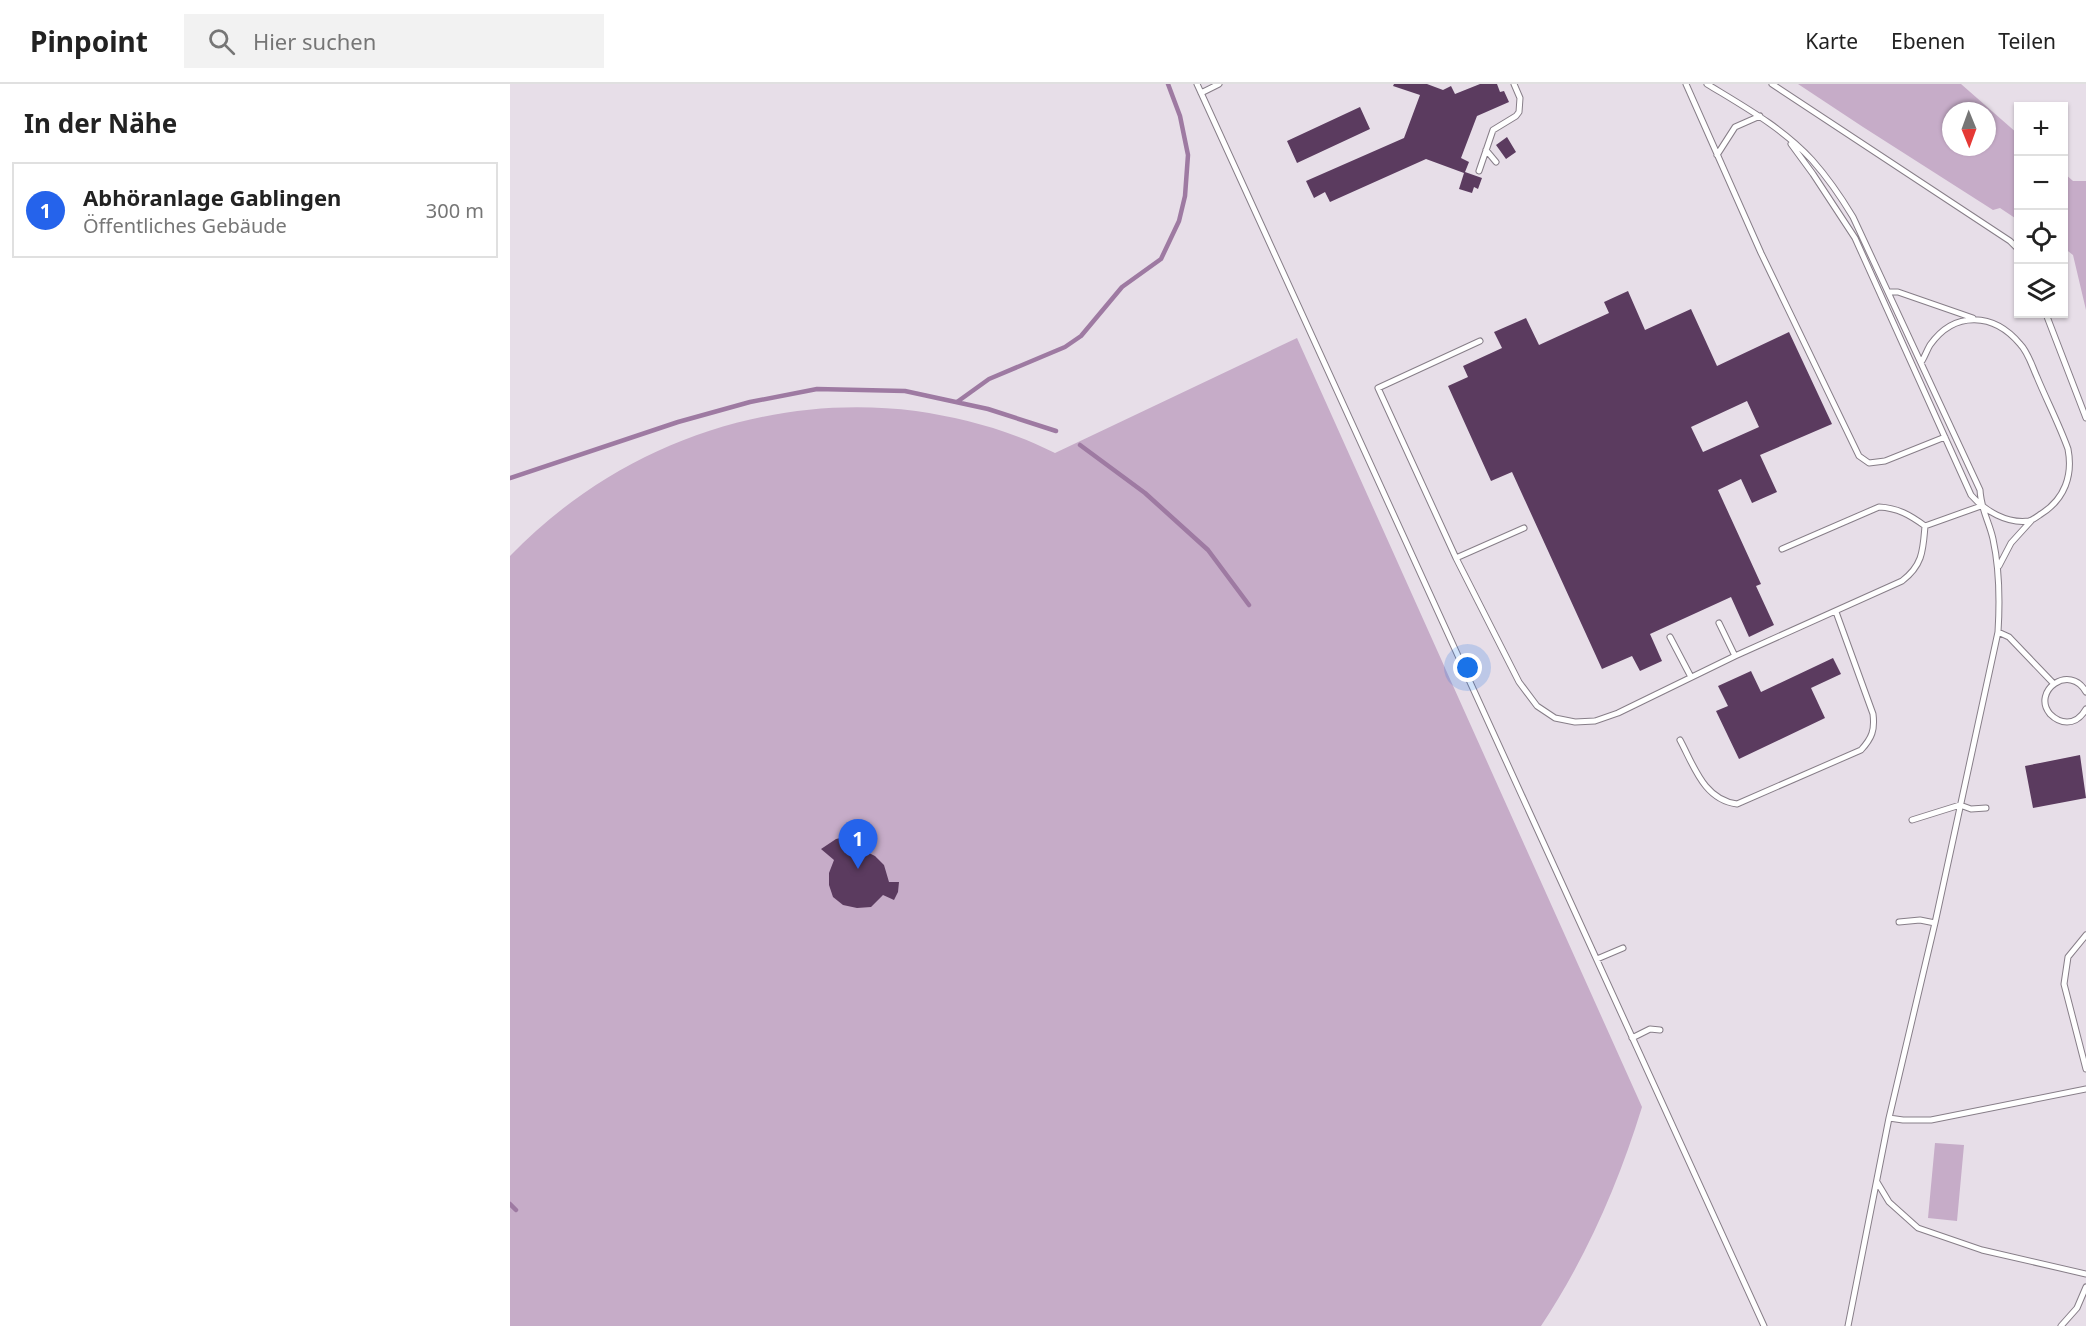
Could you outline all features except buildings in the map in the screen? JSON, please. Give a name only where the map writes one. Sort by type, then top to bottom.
[{"type":"lane","points":[[1197,84],[1764,1326]]},
{"type":"lane","points":[[1201,93],[1219,84]]},
{"type":"lane","points":[[1479,171],[1493,130],[1519,112],[1520,98],[1514,84]]},
{"type":"lane","points":[[1686,84],[1771,273],[1859,456],[1869,463],[1885,460],[1945,437]]},
{"type":"lane","points":[[1707,84],[1760,116],[1811,159],[1853,217],[1922,361],[1980,490],[1981,506],[1992,536],[1999,566],[1998,632],[1935,922],[1889,1118],[1848,1326]]},
{"type":"lane","points":[[1772,84],[2014,245]]},
{"type":"lane","points":[[1717,155],[1735,127],[1760,116]]},
{"type":"lane","points":[[1782,133],[1813,174],[1855,238],[1971,495],[1981,506],[1995,515],[2013,520],[2031,521]]},
{"type":"lane","points":[[1486,150],[1496,162]]},
{"type":"lane","points":[[1889,292],[1898,292],[1992,322],[2007,331],[2022,345],[2068,449],[2071,464],[2065,488],[2059,500],[2031,521],[2011,543],[1999,566]]},
{"type":"lane","points":[[1922,361],[1930,345],[1940,335],[1954,325],[1975,318]]},
{"type":"lane","points":[[2048,318],[2086,418]]},
{"type":"lane","points":[[1480,341],[1378,388],[1456,558],[1519,682],[1537,706],[1555,718],[1575,722],[1595,722],[1618,713],[1907,577],[1917,568],[1922,554],[1925,526]]},
{"type":"lane","points":[[1925,526],[1981,506]]},
{"type":"lane","points":[[1782,549],[1879,507],[1894,508],[1904,512],[1925,526]]},
{"type":"lane","points":[[1456,558],[1524,528]]},
{"type":"lane","points":[[1680,740],[1710,793],[1728,803],[1737,804],[1861,750],[1872,738],[1875,725],[1836,612]]},
{"type":"lane","points":[[1719,623],[1735,656]]},
{"type":"lane","points":[[1998,632],[2009,637],[2054,684]]},
{"type":"lane","points":[[1670,637],[1691,677]]},
{"type":"lane","points":[[2086,692],[2078,682],[2068,680],[2054,684],[2046,694],[2045,702],[2054,718],[2061,721],[2074,721],[2086,709]]},
{"type":"lane","points":[[1912,820],[1960,805],[1971,809],[1986,808]]},
{"type":"lane","points":[[1899,922],[1920,920],[1935,922]]},
{"type":"lane","points":[[2086,935],[2068,957],[2064,984],[2086,1069]]},
{"type":"lane","points":[[1597,959],[1623,948]]},
{"type":"lane","points":[[1632,1038],[1650,1029],[1660,1030]]},
{"type":"lane","points":[[1889,1118],[1930,1120],[2086,1089]]},
{"type":"lane","points":[[1876,1182],[1889,1202],[1918,1228],[1982,1250],[2086,1274]]},
{"type":"lane","points":[[2061,1326],[2077,1308],[2086,1287]]},
{"type":"shaded area","points":[[1798,84],[1961,84],[1982,102],[1942,102],[1942,156],[1996,156],[1996,115],[2014,130],[2014,217],[2000,208],[1993,210]]},
{"type":"shaded area","points":[[2068,177],[2073,181],[2086,181],[2086,310],[2073,255],[2068,251]]},
{"type":"shaded area","points":[[1297,338],[1642,1107],[1622,1165],[1599,1220],[1572,1274],[1541,1326],[510,1326],[510,556],[551,518],[596,485],[645,457],[696,436],[749,420],[804,410],[860,407],[916,411],[987,426],[1055,453]]},
{"type":"shaded area","points":[[1935,1143],[1964,1145],[1957,1221],[1928,1218]]},
{"type":"waterway","points":[[957,402],[989,379],[1065,347],[1081,336],[1122,287],[1161,259],[1179,221],[1185,196],[1188,155],[1180,116],[1168,84]]},
{"type":"waterway","points":[[510,478],[678,422],[750,402],[817,389],[905,391],[988,409],[1056,431]]},
{"type":"waterway","points":[[1080,445],[1145,493],[1208,550],[1249,605]]},
{"type":"waterway","points":[[510,1204],[516,1210]]},
{"type":"place","name":"Abhöranlage Gablingen","points":[[858,869]]}]
